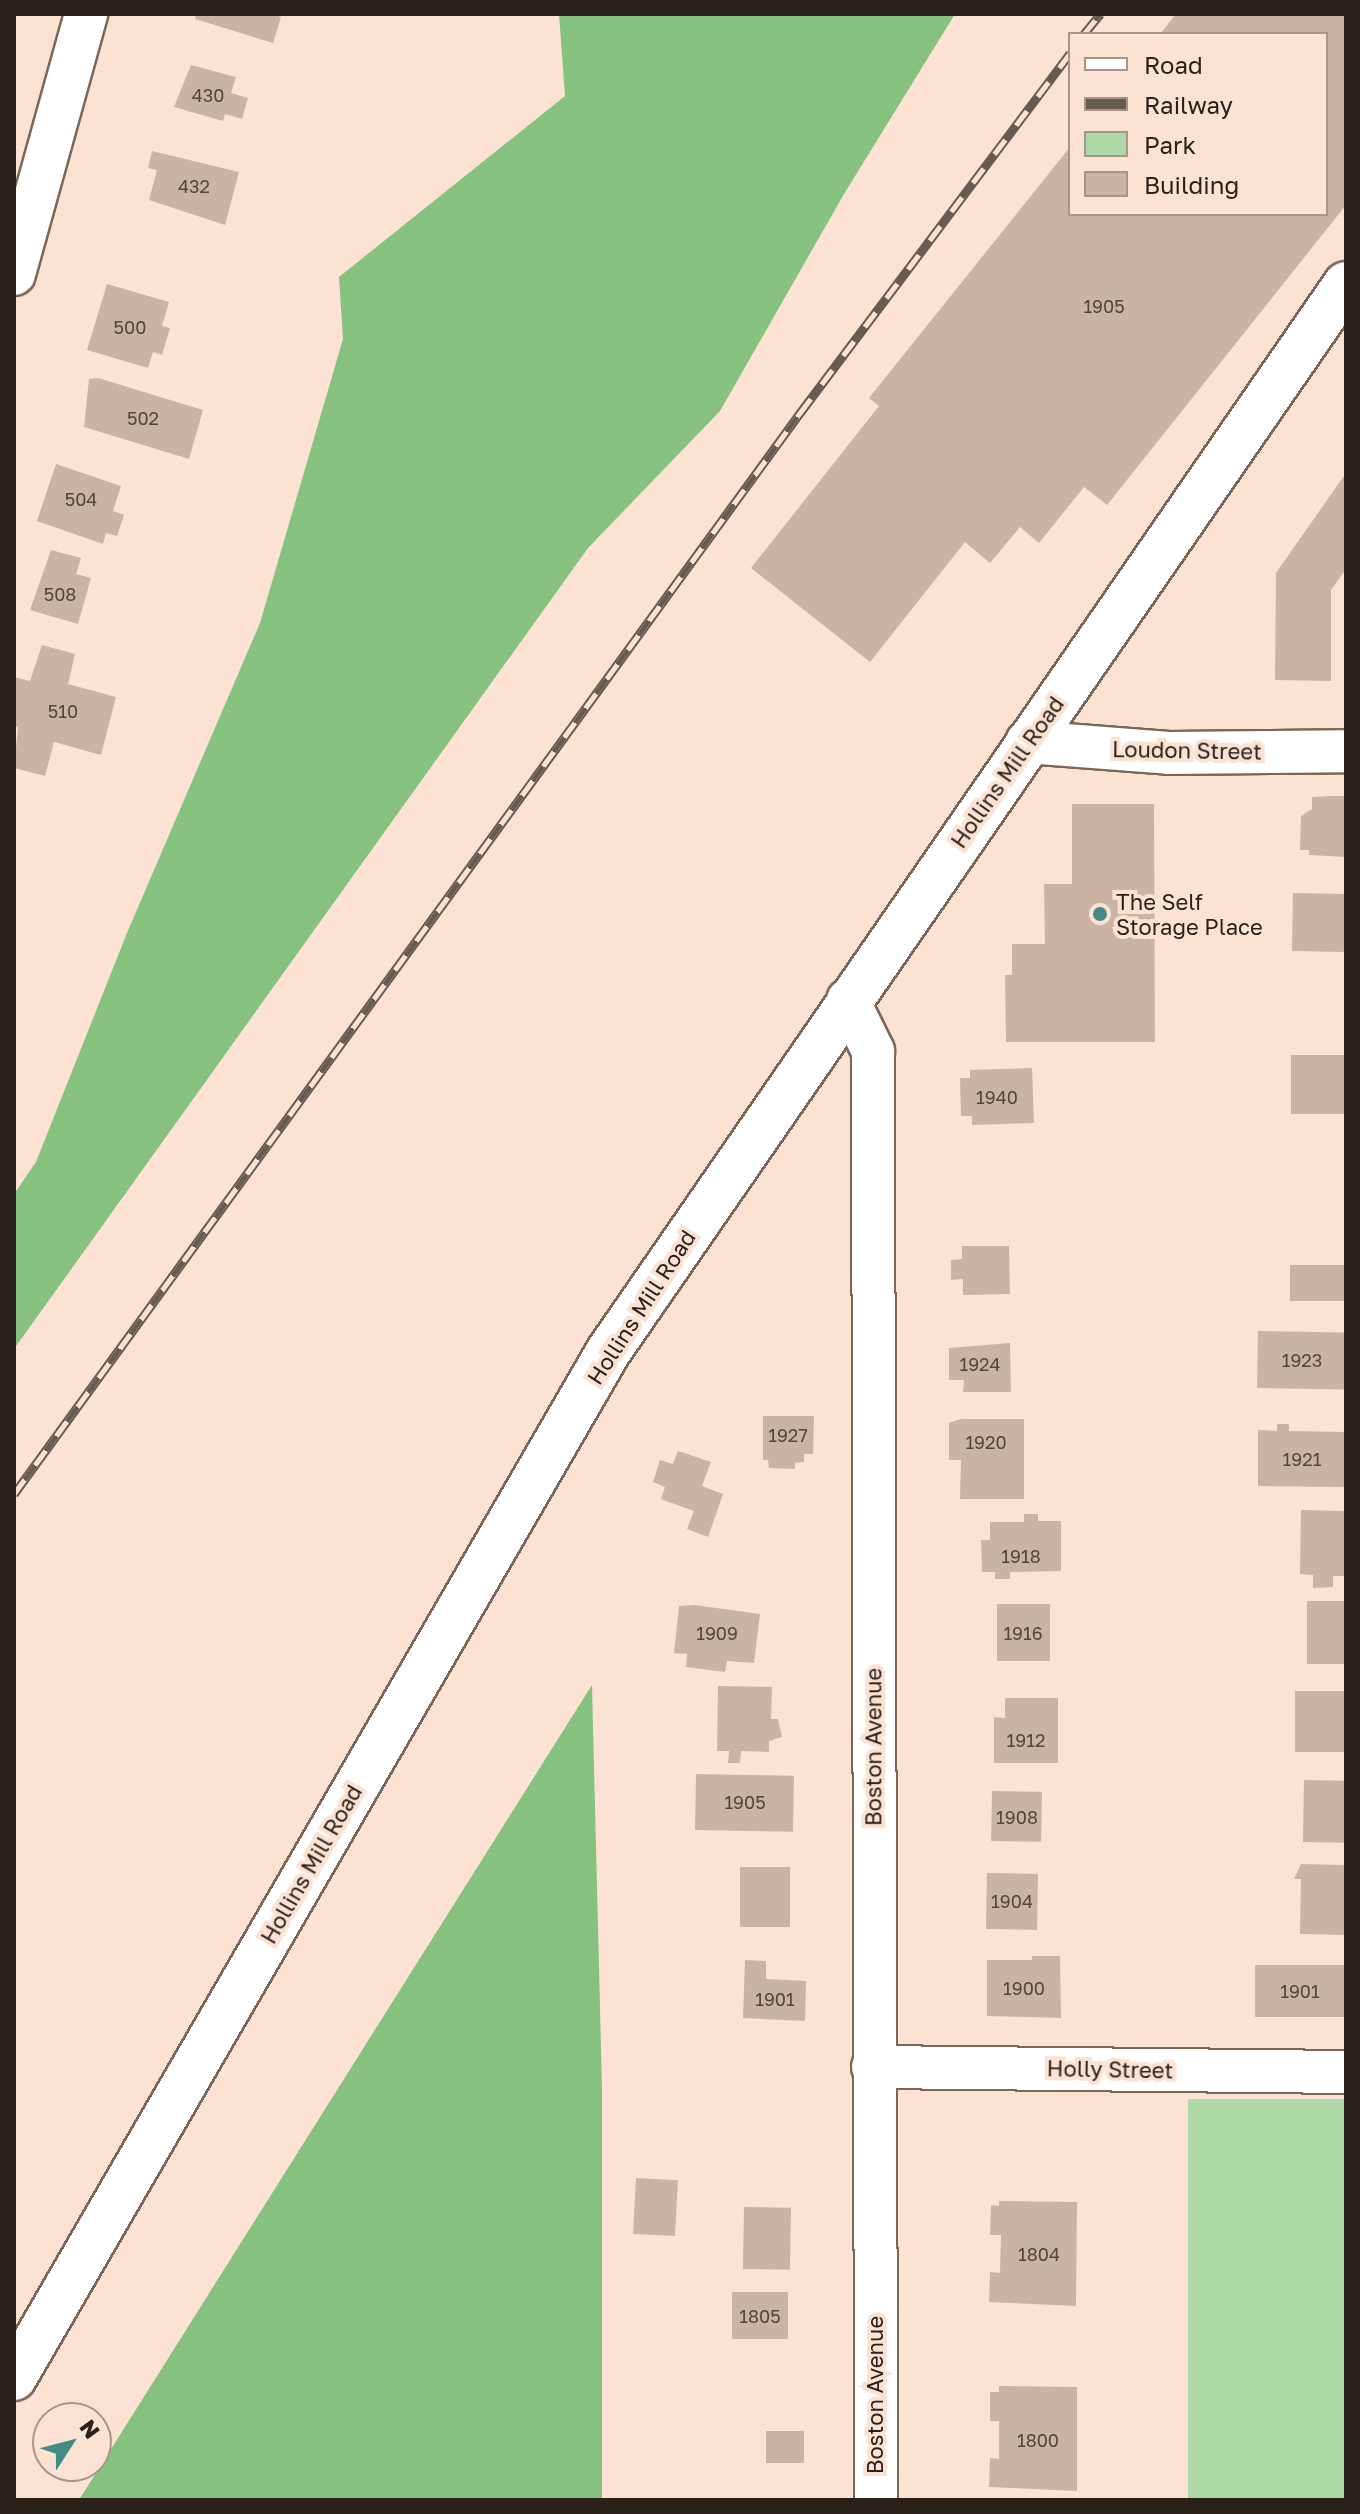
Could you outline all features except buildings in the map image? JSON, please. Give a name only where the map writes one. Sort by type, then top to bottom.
[{"type":"street","points":[[14,274],[86,14]]},
{"type":"street","name":"Hollins Mill Road","points":[[14,2378],[608,1352],[848,1000],[1346,284]]},
{"type":"street","name":"Loudon Street","points":[[1027,742],[1169,753],[1346,751]]},
{"type":"street","name":"Boston Avenue","points":[[848,1000],[873,1051],[876,2500]]},
{"type":"street","name":"Holly Street","points":[[873,2067],[1346,2072]]},
{"type":"green space","points":[[559,14],[955,14],[844,194],[720,411],[588,548],[14,1349],[14,1194],[36,1162],[127,933],[260,623],[343,339],[339,277],[565,96]]},
{"type":"green space","points":[[592,1685],[602,2088],[602,2500],[79,2500],[90,2482],[112,2482],[112,2448]]},
{"type":"green space","points":[[1188,2099],[1346,2099],[1346,2500],[1188,2500]]},
{"type":"railway","points":[[1086,32],[1100,14]]},
{"type":"railway","points":[[14,1494],[800,413],[1068,56]]},
{"type":"place","name":"The Self Storage Place","points":[[1100,914]]}]
